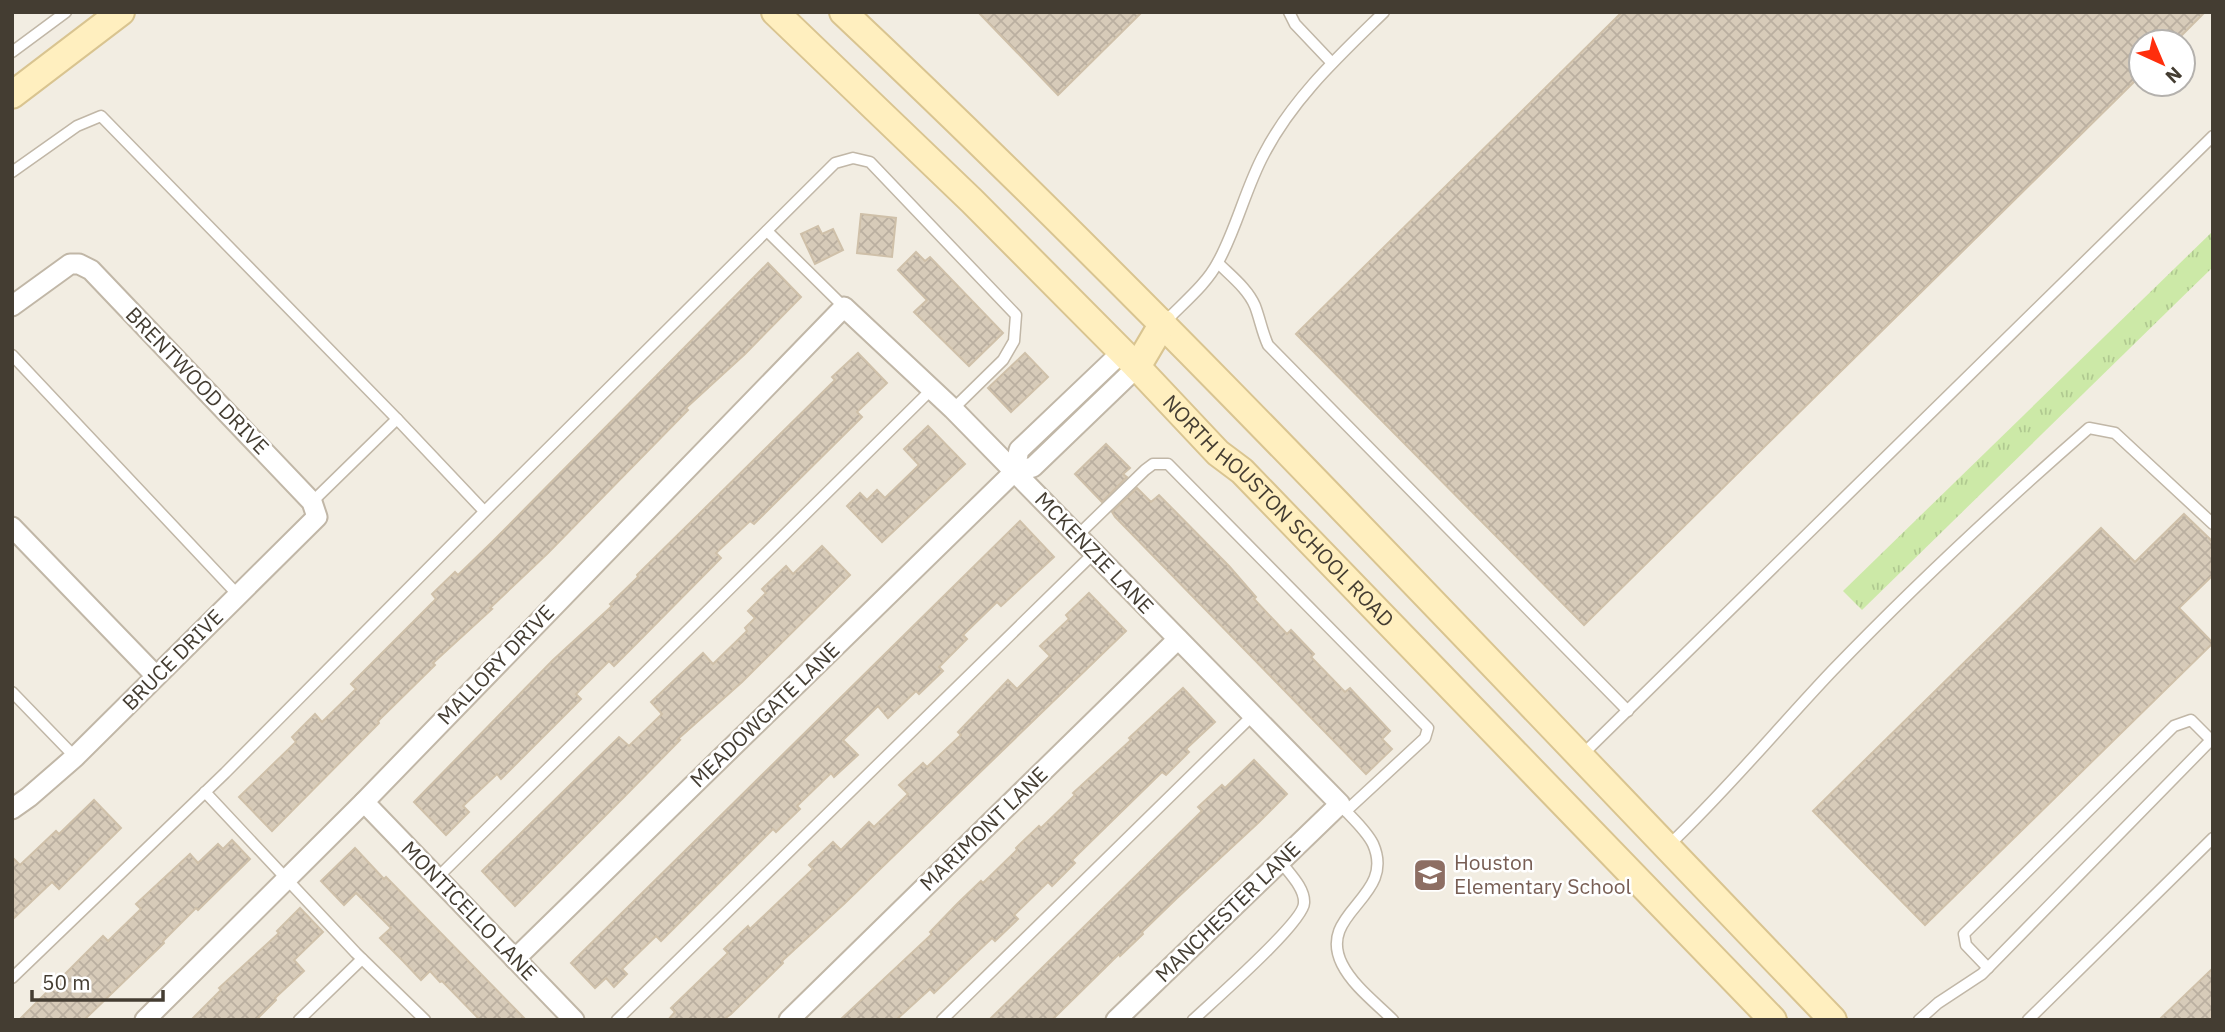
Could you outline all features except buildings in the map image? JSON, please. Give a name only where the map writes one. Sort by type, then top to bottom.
[{"type":"main road","points":[[12,95],[121,12]]},
{"type":"main road","name":"NORTH HOUSTON SCHOOL ROAD","points":[[775,12],[972,201],[1219,453],[1242,471],[1773,1020]]},
{"type":"main road","name":"NORTH HOUSTON SCHOOL ROAD","points":[[843,12],[1163,323],[1833,1020]]},
{"type":"main road","points":[[1129,359],[1163,323]]},
{"type":"main road","points":[[1635,877],[1667,848]]},
{"type":"street","name":"BRENTWOOD DRIVE","points":[[12,306],[70,264],[79,264],[90,270],[312,502]]},
{"type":"street","name":"MCKENZIE LANE","points":[[844,307],[953,409],[1343,807]]},
{"type":"street","name":"MALLORY DRIVE","points":[[145,1020],[363,802],[844,307]]},
{"type":"street","name":"MEADOWGATE LANE","points":[[515,959],[1014,472],[1018,450],[1129,359]]},
{"type":"street","name":"BRUCE DRIVE","points":[[12,809],[75,757],[317,517],[312,502]]},
{"type":"street","points":[[12,527],[156,676]]},
{"type":"street","name":"MARIMONT LANE","points":[[789,1020],[1178,639]]},
{"type":"street","name":"MONTICELLO LANE","points":[[363,802],[574,1020]]},
{"type":"street","name":"MANCHESTER LANE","points":[[1116,1020],[1280,861],[1343,807]]},
{"type":"lane","points":[[12,52],[66,12]]},
{"type":"lane","points":[[1289,12],[1295,24],[1332,63]]},
{"type":"lane","points":[[1163,323],[1218,263],[1263,155],[1291,109],[1332,63],[1384,12]]},
{"type":"lane","points":[[12,172],[77,125],[101,117],[484,511]]},
{"type":"lane","points":[[1580,758],[2213,136]]},
{"type":"lane","points":[[12,978],[205,792],[835,163],[853,158],[870,162],[1016,315],[1014,341],[1003,360],[953,409]]},
{"type":"lane","points":[[766,231],[844,307]]},
{"type":"lane","points":[[1218,263],[1246,290],[1255,306],[1259,325],[1268,345],[1628,711]]},
{"type":"lane","points":[[12,355],[239,595]]},
{"type":"lane","points":[[437,878],[932,389]]},
{"type":"lane","points":[[312,502],[397,419]]},
{"type":"lane","points":[[1667,848],[1834,669],[2013,495],[2089,428],[2115,433],[2213,524]]},
{"type":"lane","points":[[1077,536],[1145,470],[1153,464],[1168,464],[1428,728],[1425,738],[1343,807],[1373,843],[1377,867],[1370,890],[1347,914],[1339,929],[1337,946],[1341,963],[1350,977],[1393,1020]]},
{"type":"lane","points":[[617,1020],[1094,553]]},
{"type":"lane","points":[[12,692],[75,757]]},
{"type":"lane","points":[[942,1020],[1253,715]]},
{"type":"lane","points":[[1919,1020],[1988,968],[2212,739],[2191,720],[2174,726],[1964,934],[1966,945],[1988,968]]},
{"type":"lane","points":[[205,792],[362,959],[425,1020]]},
{"type":"lane","points":[[2028,1020],[2213,838]]},
{"type":"lane","points":[[1193,1020],[1285,933],[1302,913],[1304,902],[1301,890],[1280,861]]},
{"type":"lane","points":[[299,1020],[362,959]]},
{"type":"green space","points":[[2213,231],[2213,267],[1862,610],[1843,591]]},
{"type":"place","name":"Houston Elementary School","points":[[1430,875]]}]
